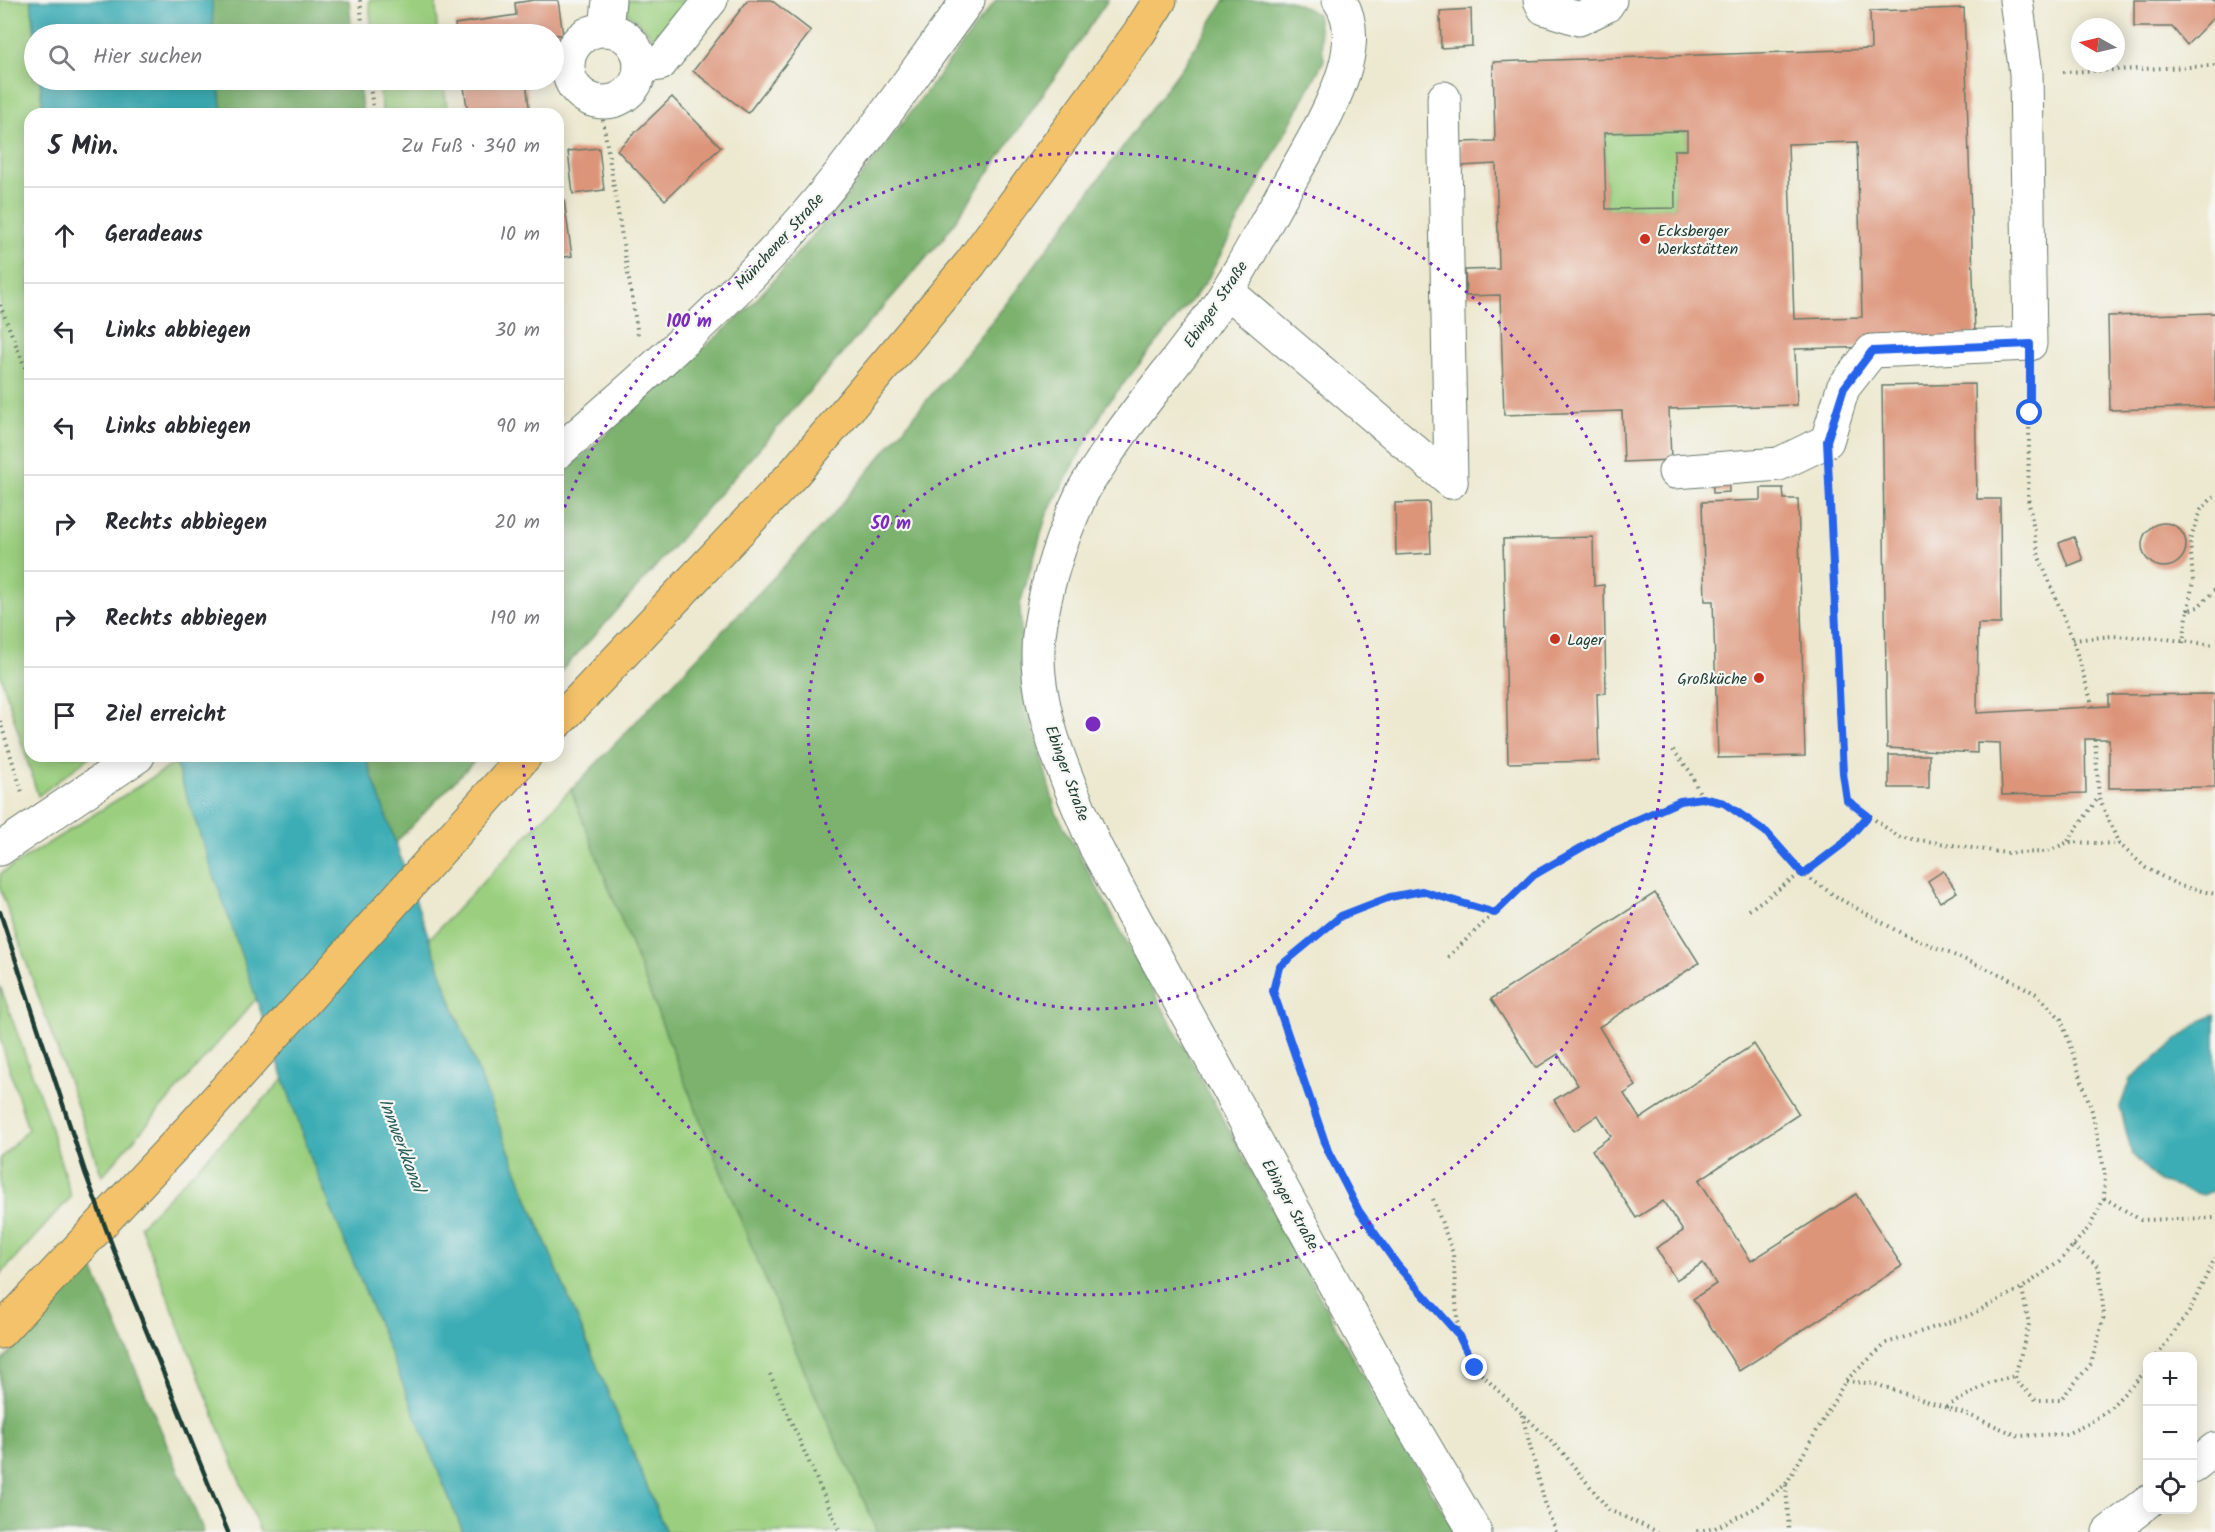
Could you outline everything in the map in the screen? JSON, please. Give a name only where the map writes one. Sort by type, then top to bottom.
[{"type":"main road","points":[[564,716],[795,472],[963,273],[1160,0]]},
{"type":"main road","points":[[0,1332],[191,1128],[519,762]]},
{"type":"street","points":[[640,67],[660,64],[711,0]]},
{"type":"street","name":"Münchener Straße","points":[[564,447],[695,332],[787,237],[854,156],[968,0]]},
{"type":"street","points":[[1540,0],[1544,8],[1579,20],[1606,6],[1610,0]]},
{"type":"street","points":[[1675,472],[1779,465],[1827,441],[1844,388],[1872,351],[2030,344],[2026,73],[2016,0]]},
{"type":"street","name":"Ebinger Straße","points":[[1346,2],[1349,25],[1346,65],[1302,160],[1227,291],[1121,433],[1084,489],[1062,542],[1045,597],[1039,638],[1040,682],[1050,727],[1069,784],[1096,848],[1406,1415],[1475,1532]]},
{"type":"street","points":[[607,15],[616,32],[634,46],[640,67],[632,89],[623,97],[600,102],[588,99],[579,91],[572,81],[569,63],[574,46],[582,37],[593,31],[607,15]]},
{"type":"street","points":[[1227,291],[1451,482],[1444,98]]},
{"type":"street","points":[[0,849],[129,762]]},
{"type":"street","points":[[2197,1464],[2215,1449]]},
{"type":"street","points":[[2109,1532],[2143,1506]]},
{"type":"path","points":[[360,0],[362,24]]},
{"type":"path","points":[[2026,73],[2215,66]]},
{"type":"path","points":[[370,90],[373,108]]},
{"type":"path","points":[[600,102],[639,342],[646,334]]},
{"type":"path","points":[[0,305],[24,365]]},
{"type":"path","points":[[2030,344],[2028,498],[2039,557],[2073,640],[2093,707]]},
{"type":"path","points":[[1827,441],[1843,773],[1847,800],[1899,837],[2006,853],[2048,852],[2068,842],[2099,798]]},
{"type":"path","points":[[2183,643],[2193,581],[2190,540],[2200,510],[2215,495]]},
{"type":"path","points":[[2188,610],[2198,607],[2215,590]]},
{"type":"path","points":[[2073,640],[2112,636],[2215,645]]},
{"type":"path","points":[[0,721],[32,826]]},
{"type":"path","points":[[2095,739],[2099,798],[2119,844],[2146,868],[2172,882],[2215,894]]},
{"type":"path","points":[[1673,750],[1689,770],[1702,798]]},
{"type":"path","points":[[1448,957],[1534,875],[1605,834],[1680,801],[1702,798],[1724,803],[1766,832],[1803,874],[1840,898],[1901,933],[2004,976],[2038,995],[2061,1018],[2092,1111],[2105,1174],[2104,1198],[2090,1226],[2059,1262],[2022,1288],[1968,1316],[1887,1343],[1846,1380],[1786,1484],[1757,1507],[1715,1528],[1695,1532]]},
{"type":"path","points":[[1749,910],[1844,843],[1868,816]]},
{"type":"path","points":[[2068,842],[2119,844]]},
{"type":"path","points":[[1495,913],[1422,891],[1390,897],[1341,916],[1279,967],[1273,991],[1328,1151],[1359,1211],[1398,1266],[1458,1334],[1475,1368],[1563,1453],[1610,1510],[1658,1532]]},
{"type":"path","points":[[2104,1198],[2140,1220],[2215,1218]]},
{"type":"path","points":[[1433,1199],[1453,1253],[1458,1334]]},
{"type":"path","points":[[2022,1288],[2029,1324],[2015,1376],[2017,1382],[2036,1400],[2060,1400],[2091,1364],[2104,1316],[2099,1267],[2073,1246]]},
{"type":"path","points":[[2160,1352],[2189,1312],[2215,1258]]},
{"type":"path","points":[[770,1374],[840,1532]]},
{"type":"path","points":[[1846,1380],[1875,1384],[1946,1407],[2019,1436],[2066,1434],[2088,1424],[2108,1410],[2143,1374]]},
{"type":"path","points":[[1946,1407],[1989,1383],[2015,1376]]},
{"type":"path","points":[[1521,1412],[1547,1510],[1556,1532]]},
{"type":"path","points":[[1786,1484],[1789,1532]]},
{"type":"green space","points":[[0,0],[31,0],[34,24],[24,24],[24,90],[41,90],[42,108],[24,108],[24,751],[0,673]]},
{"type":"green space","points":[[212,0],[349,0],[351,24],[213,24]]},
{"type":"green space","points":[[369,0],[436,0],[437,24],[371,24]]},
{"type":"green space","points":[[628,0],[698,0],[658,52],[646,29],[627,13]]},
{"type":"green space","points":[[996,0],[1108,0],[942,240],[606,623],[564,668],[564,472],[748,309],[839,206]]},
{"type":"green space","points":[[1225,0],[1290,0],[1317,14],[1324,60],[1206,282],[1107,404],[1047,514],[1020,604],[1023,689],[1056,812],[1376,1400],[1456,1532],[878,1532],[803,1367],[742,1224],[571,790],[831,517],[1006,304],[1183,66]]},
{"type":"green space","points":[[219,90],[359,90],[362,108],[221,108]]},
{"type":"green space","points":[[379,90],[444,90],[447,108],[382,108]]},
{"type":"green space","points":[[1687,131],[1687,150],[1675,150],[1675,208],[1606,209],[1604,133]]},
{"type":"green space","points":[[27,762],[83,762],[38,796]]},
{"type":"green space","points":[[367,762],[473,762],[395,843]]},
{"type":"green space","points":[[175,763],[257,998],[102,1176],[0,888],[0,874]]},
{"type":"green space","points":[[571,789],[742,1224],[803,1367],[878,1532],[666,1532],[574,1311],[484,1088],[429,939]]},
{"type":"green space","points":[[0,986],[46,1112],[71,1197],[0,1275],[0,1159],[28,1129],[0,1038]]},
{"type":"green space","points":[[284,1079],[312,1161],[463,1532],[260,1532],[140,1226]]},
{"type":"green space","points":[[91,1264],[204,1532],[0,1532],[0,1363]]},
{"type":"water","points":[[31,0],[212,0],[213,24],[34,24]]},
{"type":"water","points":[[41,90],[219,90],[221,108],[42,108]]},
{"type":"water","name":"Innwerkkanal","points":[[175,762],[367,762],[455,1012],[533,1212],[666,1532],[463,1532],[312,1161]]},
{"type":"water","points":[[2215,1015],[2215,1190],[2203,1195],[2159,1182],[2132,1154],[2120,1107],[2130,1079],[2201,1021]]},
{"type":"building","points":[[558,0],[561,24],[455,24],[516,15],[515,3]]},
{"type":"building","points":[[748,0],[771,0],[811,31],[748,113],[693,71]]},
{"type":"building","points":[[2134,0],[2215,0],[2215,16],[2187,45],[2172,27],[2134,27]]},
{"type":"building","name":"Ecksberger Werkstätten","points":[[1964,8],[1975,334],[1880,347],[1795,349],[1797,405],[1669,409],[1671,460],[1624,462],[1622,411],[1504,415],[1500,295],[1466,296],[1465,270],[1499,269],[1496,164],[1461,166],[1460,142],[1495,141],[1493,62],[1871,49],[1870,11]],"holes":[[[1687,131],[1687,150],[1674,150],[1675,208],[1606,209],[1604,133]],[[1857,142],[1862,317],[1794,319],[1788,144]]]},
{"type":"building","points":[[1471,9],[1472,46],[1441,48],[1440,11]]},
{"type":"building","points":[[464,90],[527,90],[529,107],[467,108]]},
{"type":"building","points":[[672,97],[721,147],[665,200],[617,150]]},
{"type":"building","points":[[599,148],[604,190],[573,194],[568,151]]},
{"type":"building","points":[[564,200],[572,256],[564,257]]},
{"type":"building","points":[[2215,313],[2215,407],[2110,410],[2108,316]]},
{"type":"building","points":[[1975,384],[1977,499],[2000,499],[2001,624],[1978,624],[1977,713],[2109,706],[2109,695],[2215,694],[2215,787],[2109,788],[2109,739],[2085,739],[2086,793],[2002,795],[2000,743],[1977,742],[1977,753],[1887,748],[1882,386]]},
{"type":"building","points":[[1728,469],[1729,492],[1713,493],[1712,470]]},
{"type":"building","name":"Großküche","points":[[1761,488],[1783,488],[1784,499],[1798,499],[1805,756],[1718,758],[1713,601],[1705,601],[1702,502],[1761,500]]},
{"type":"building","points":[[1429,502],[1431,553],[1396,555],[1395,503]]},
{"type":"building","points":[[2164,523],[2179,530],[2186,545],[2179,560],[2164,567],[2149,560],[2142,545],[2149,530]]},
{"type":"building","name":"Lager","points":[[1593,537],[1594,586],[1604,585],[1606,693],[1597,694],[1599,761],[1508,763],[1503,539]]},
{"type":"building","points":[[2074,537],[2083,560],[2068,566],[2059,543]]},
{"type":"building","points":[[1889,755],[1929,755],[1929,788],[1889,788]]},
{"type":"building","points":[[1943,871],[1957,892],[1940,902],[1928,881]]},
{"type":"building","points":[[1655,893],[1699,963],[1599,1027],[1636,1086],[1624,1094],[1640,1119],[1754,1044],[1799,1114],[1699,1180],[1751,1261],[1856,1194],[1902,1266],[1739,1371],[1693,1299],[1716,1284],[1703,1263],[1676,1280],[1656,1248],[1683,1231],[1663,1201],[1636,1218],[1592,1150],[1611,1136],[1598,1115],[1574,1131],[1554,1100],[1578,1085],[1558,1054],[1536,1068],[1491,999]]},
{"type":"railway","points":[[0,912],[86,1175],[118,1261],[228,1532]]},
{"type":"place","name":"Ecksberger Werkstätten","points":[[1645,239]]},
{"type":"place","name":"Lager","points":[[1555,639]]},
{"type":"place","name":"Großküche","points":[[1759,678]]},
{"type":"route","points":[[1475,1368],[1458,1334],[1398,1266],[1359,1211],[1328,1151],[1273,991],[1279,967],[1341,916],[1390,897],[1422,891],[1495,913],[1534,875],[1605,834],[1680,801],[1702,798],[1724,803],[1766,832],[1803,874],[1844,843],[1868,816],[1847,800],[1843,773],[1827,441],[1844,388],[1872,351],[2030,344],[2030,413]]}]
